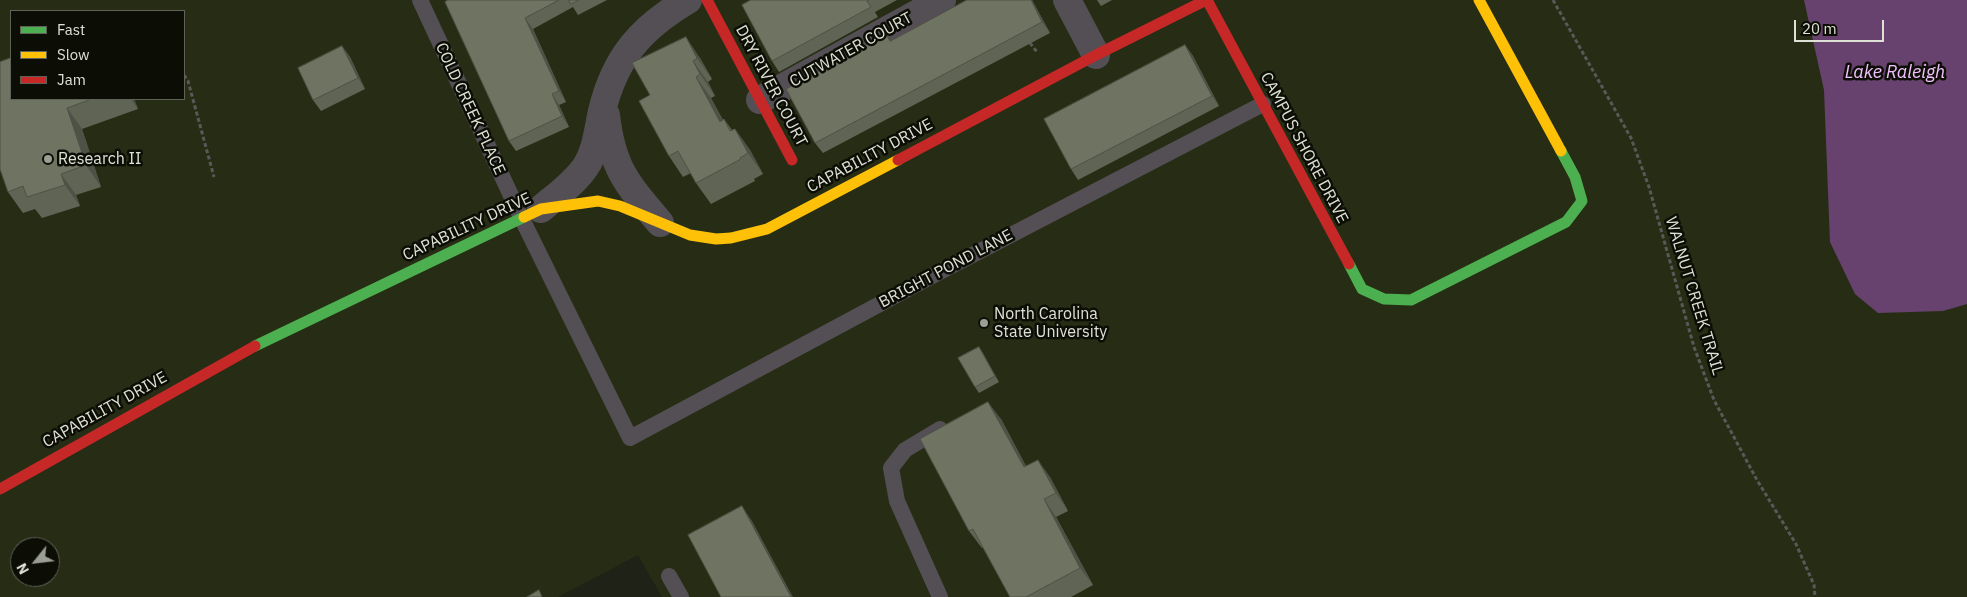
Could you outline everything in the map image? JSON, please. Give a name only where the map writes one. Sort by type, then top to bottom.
[{"type":"street","points":[[531,213],[586,166],[592,154],[604,101],[615,71],[630,46],[645,30],[688,0]]},
{"type":"street","name":"DRY RIVER COURT","points":[[707,0],[792,160]]},
{"type":"street","name":"CUTWATER COURT","points":[[760,100],[942,0]]},
{"type":"street","points":[[1067,0],[1096,55]]},
{"type":"street","name":"CAPABILITY DRIVE","points":[[0,489],[239,354],[531,213],[590,201],[617,204],[685,234],[712,240],[738,238],[767,229],[1096,55],[1207,0]]},
{"type":"street","name":"CAMPUS SHORE DRIVE","points":[[1207,0],[1362,289],[1384,299],[1411,300],[1566,222],[1582,201],[1575,178],[1479,0]]},
{"type":"street","points":[[604,101],[608,142],[617,168],[660,223]]},
{"type":"lane","name":"COLD CREEK PLACE","points":[[420,0],[531,213],[630,438]]},
{"type":"lane","name":"BRIGHT POND LANE","points":[[630,438],[934,275],[1262,104]]},
{"type":"lane","points":[[940,597],[897,500],[891,468],[905,450],[957,420]]},
{"type":"lane","points":[[669,576],[681,597]]},
{"type":"path","name":"WALNUT CREEK TRAIL","points":[[1553,0],[1631,138],[1649,187],[1694,347],[1714,400],[1757,480],[1796,544],[1814,585],[1815,597]]},
{"type":"path","points":[[1030,43],[1037,53]]},
{"type":"path","points":[[185,76],[202,128],[214,177]]},
{"type":"shaded area","name":"North Carolina State University","points":[[0,0],[1967,0],[1967,597],[662,597],[638,555],[558,597],[0,597]]},
{"type":"water","name":"Lake Raleigh","points":[[1804,0],[1967,0],[1967,304],[1943,311],[1878,313],[1855,294],[1830,242],[1824,90]]},
{"type":"building","points":[[448,0],[559,0],[525,18],[559,91],[552,94],[562,116],[509,141],[445,2]]},
{"type":"building","points":[[569,0],[579,0],[571,4]]},
{"type":"building","points":[[751,0],[869,0],[867,1],[871,7],[772,61],[742,5]]},
{"type":"building","points":[[967,0],[1031,0],[1042,22],[815,143],[786,89],[886,34],[890,41]]},
{"type":"building","points":[[686,37],[697,58],[693,61],[700,74],[696,77],[720,122],[724,119],[730,131],[735,129],[748,153],[741,159],[696,183],[678,151],[669,156],[639,101],[650,95],[632,63]]},
{"type":"building","points":[[1185,45],[1212,96],[1071,169],[1044,119]]},
{"type":"building","points":[[342,46],[358,78],[313,100],[298,68]]},
{"type":"building","name":"Research II","points":[[10,58],[10,100],[89,100],[67,108],[86,165],[61,174],[65,185],[27,197],[23,186],[8,192],[0,169],[0,62]]},
{"type":"building","points":[[979,347],[995,376],[975,387],[958,358]]},
{"type":"building","points":[[988,402],[1024,467],[1038,460],[1056,493],[1044,499],[1080,568],[1026,597],[1010,597],[973,529],[969,531],[920,439]]},
{"type":"building","points":[[742,506],[791,597],[721,597],[688,535]]},
{"type":"building","points":[[539,590],[542,597],[527,597]]},
{"type":"traffic: fast","points":[[1349,264],[1362,289],[1384,299],[1411,300],[1566,222],[1582,201],[1575,177],[1561,151]]},
{"type":"traffic: fast","points":[[255,346],[524,217]]},
{"type":"traffic: slow","points":[[1479,0],[1561,151]]},
{"type":"traffic: slow","points":[[524,217],[541,209],[598,201],[620,206],[690,235],[716,239],[731,238],[767,229],[898,160]]},
{"type":"traffic: jam","points":[[707,0],[792,160]]},
{"type":"traffic: jam","points":[[898,160],[1096,55],[1206,0]]},
{"type":"traffic: jam","points":[[1207,0],[1349,264]]},
{"type":"traffic: jam","points":[[0,489],[255,346]]},
{"type":"place","name":"Research II","points":[[48,159]]},
{"type":"place","name":"North Carolina State University","points":[[984,323]]}]
